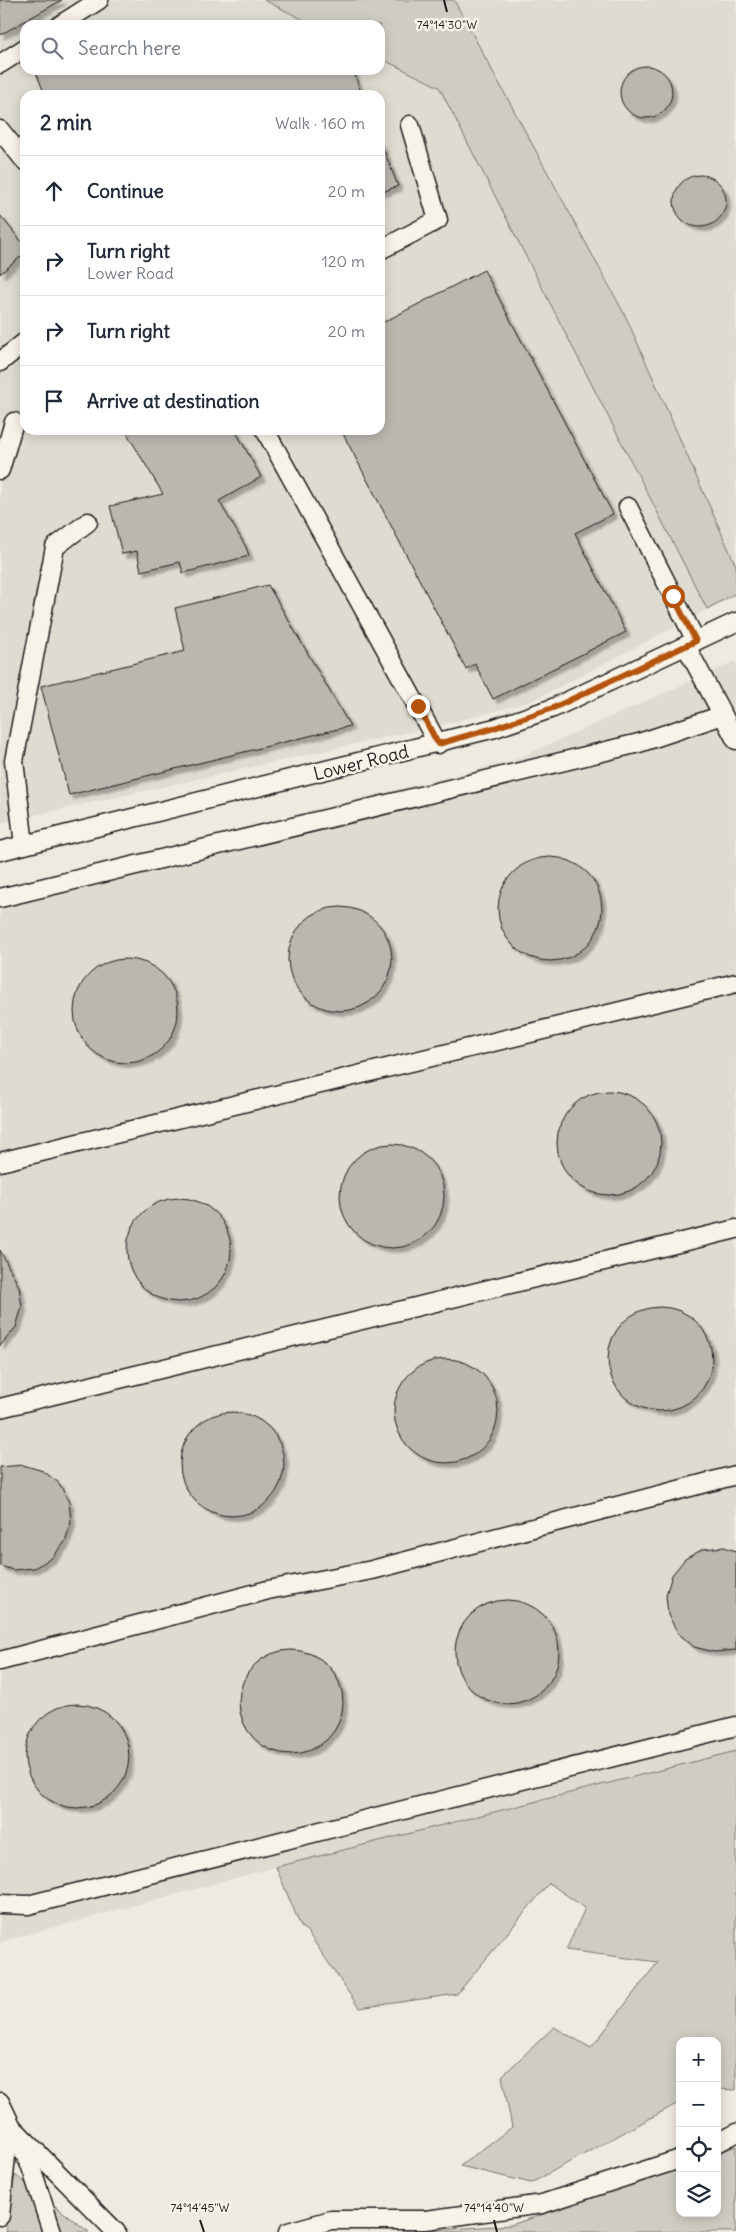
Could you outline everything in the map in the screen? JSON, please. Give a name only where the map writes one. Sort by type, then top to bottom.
[{"type":"street","points":[[68,20],[98,0]]},
{"type":"street","points":[[0,64],[20,51]]},
{"type":"street","points":[[385,247],[438,220],[410,125]]},
{"type":"street","points":[[0,130],[20,155]]},
{"type":"street","points":[[0,362],[20,346]]},
{"type":"street","points":[[0,470],[14,422]]},
{"type":"street","points":[[268,435],[438,744]]},
{"type":"street","points":[[628,507],[736,740]]},
{"type":"street","points":[[24,845],[14,761],[55,547],[88,522]]},
{"type":"street","name":"Lower Road","points":[[0,851],[438,744],[494,728],[553,708],[736,622]]},
{"type":"street","points":[[0,898],[639,742],[723,715]]},
{"type":"street","points":[[0,1162],[736,984]]},
{"type":"street","points":[[0,1408],[736,1229]]},
{"type":"street","points":[[0,1661],[106,1631],[268,1590],[372,1570],[736,1475]]},
{"type":"street","points":[[0,1904],[28,1905],[736,1726]]},
{"type":"street","points":[[0,2102],[31,2167],[52,2232]]},
{"type":"street","points":[[0,2216],[9,2124]]},
{"type":"street","points":[[9,2124],[116,2232]]},
{"type":"street","points":[[721,2141],[736,2133]]},
{"type":"street","points":[[288,2232],[331,2220],[426,2220],[542,2204],[676,2160]]},
{"type":"shaded area","points":[[0,0],[264,0],[304,20],[20,20],[20,75],[385,75],[385,60],[439,87],[706,608],[736,593],[736,595],[532,701],[458,721],[0,823]]},
{"type":"shaded area","points":[[264,0],[454,0],[626,317],[736,566],[736,593],[707,609],[439,87],[385,60],[385,20],[304,20]]},
{"type":"shaded area","points":[[454,0],[736,0],[736,566],[626,316]]},
{"type":"shaded area","points":[[736,661],[736,1751],[276,1867],[0,1942],[0,888],[512,761]]},
{"type":"shaded area","points":[[736,1751],[736,2090],[721,2089],[721,2037],[676,2037],[676,2104],[531,2183],[460,2166],[512,2127],[502,2076],[554,2027],[591,2048],[658,1962],[566,1950],[585,1908],[549,1883],[457,1994],[359,2008],[307,1931],[301,1927],[276,1867]]},
{"type":"shaded area","points":[[736,2146],[736,2232],[404,2232],[511,2225],[676,2169],[676,2217],[721,2217],[721,2152]]},
{"type":"shaded area","points":[[15,2175],[89,2232],[5,2232]]},
{"type":"building","points":[[0,0],[62,0],[27,20],[20,20],[20,24],[0,35]]},
{"type":"building","points":[[646,66],[656,68],[664,74],[670,82],[672,92],[670,102],[664,110],[656,116],[646,118],[636,116],[628,110],[622,102],[620,92],[622,82],[628,74],[636,68]]},
{"type":"building","points":[[37,75],[355,75],[360,90],[43,90]]},
{"type":"building","points":[[385,153],[398,186],[385,191]]},
{"type":"building","points":[[700,175],[710,177],[718,183],[724,191],[726,201],[724,211],[718,219],[710,225],[700,227],[690,225],[682,219],[676,211],[674,201],[676,191],[682,183],[690,177]]},
{"type":"building","points":[[0,215],[20,240],[20,257],[0,274]]},
{"type":"building","points":[[484,270],[613,514],[575,533],[626,632],[493,699],[475,664],[466,669],[344,435],[385,435],[385,321]]},
{"type":"building","points":[[128,435],[238,435],[261,477],[219,501],[246,547],[249,556],[183,573],[180,562],[141,571],[137,551],[122,554],[110,506],[163,494]]},
{"type":"building","points":[[268,585],[350,726],[69,795],[41,686],[185,651],[175,608]]},
{"type":"building","points":[[550,857],[570,861],[587,872],[598,889],[602,909],[598,929],[587,946],[570,957],[550,961],[530,957],[513,946],[502,929],[498,909],[502,889],[513,872],[530,861]]},
{"type":"building","points":[[340,907],[360,911],[377,922],[388,939],[392,959],[388,979],[377,996],[360,1007],[340,1011],[320,1007],[303,996],[292,979],[288,959],[292,939],[303,922],[320,911]]},
{"type":"building","points":[[126,959],[146,963],[163,974],[174,991],[178,1011],[174,1031],[163,1048],[146,1059],[126,1063],[106,1059],[89,1048],[78,1031],[74,1011],[78,991],[89,974],[106,963]]},
{"type":"building","points":[[609,1091],[629,1095],[646,1106],[657,1123],[661,1143],[657,1163],[646,1180],[629,1191],[609,1195],[589,1191],[572,1180],[561,1163],[557,1143],[561,1123],[572,1106],[589,1095]]},
{"type":"building","points":[[392,1144],[412,1148],[429,1159],[440,1176],[444,1196],[440,1216],[429,1233],[412,1244],[392,1248],[372,1244],[355,1233],[344,1216],[340,1196],[344,1176],[355,1159],[372,1148]]},
{"type":"building","points":[[179,1198],[199,1202],[216,1213],[227,1230],[231,1250],[227,1270],[216,1287],[199,1298],[179,1302],[159,1298],[142,1287],[131,1270],[127,1250],[131,1230],[142,1213],[159,1202]]},
{"type":"building","points":[[0,1250],[19,1287],[22,1307],[16,1327],[0,1346]]},
{"type":"building","points":[[660,1307],[680,1311],[697,1322],[708,1339],[712,1359],[708,1379],[697,1396],[680,1407],[660,1411],[640,1407],[623,1396],[612,1379],[608,1359],[612,1339],[623,1322],[640,1311]]},
{"type":"building","points":[[446,1359],[466,1363],[483,1374],[494,1391],[498,1411],[494,1431],[483,1448],[466,1459],[446,1463],[426,1459],[409,1448],[398,1431],[394,1411],[398,1391],[409,1374],[426,1363]]},
{"type":"building","points":[[232,1412],[252,1416],[269,1427],[280,1444],[284,1464],[280,1484],[269,1501],[252,1512],[232,1516],[212,1512],[195,1501],[184,1484],[180,1464],[184,1444],[195,1427],[212,1416]]},
{"type":"building","points":[[23,1465],[43,1471],[59,1483],[69,1502],[71,1522],[65,1542],[52,1558],[34,1568],[13,1570],[0,1566],[0,1467]]},
{"type":"building","points":[[724,1547],[736,1551],[736,1650],[714,1652],[694,1647],[678,1633],[668,1615],[666,1595],[672,1575],[685,1559],[703,1549]]},
{"type":"building","points":[[507,1600],[527,1604],[544,1615],[555,1632],[559,1652],[555,1672],[544,1689],[527,1700],[507,1704],[487,1700],[470,1689],[459,1672],[455,1652],[459,1632],[470,1615],[487,1604]]},
{"type":"building","points":[[291,1650],[311,1654],[328,1665],[339,1682],[343,1702],[339,1722],[328,1739],[311,1750],[291,1754],[271,1750],[254,1739],[243,1722],[239,1702],[243,1682],[254,1665],[271,1654]]},
{"type":"building","points":[[77,1704],[97,1708],[114,1719],[125,1736],[129,1756],[125,1776],[114,1793],[97,1804],[77,1808],[57,1804],[40,1793],[29,1776],[25,1756],[29,1736],[40,1719],[57,1708]]},
{"type":"route","points":[[418,706],[438,744],[553,708],[696,641],[673,596]]}]
